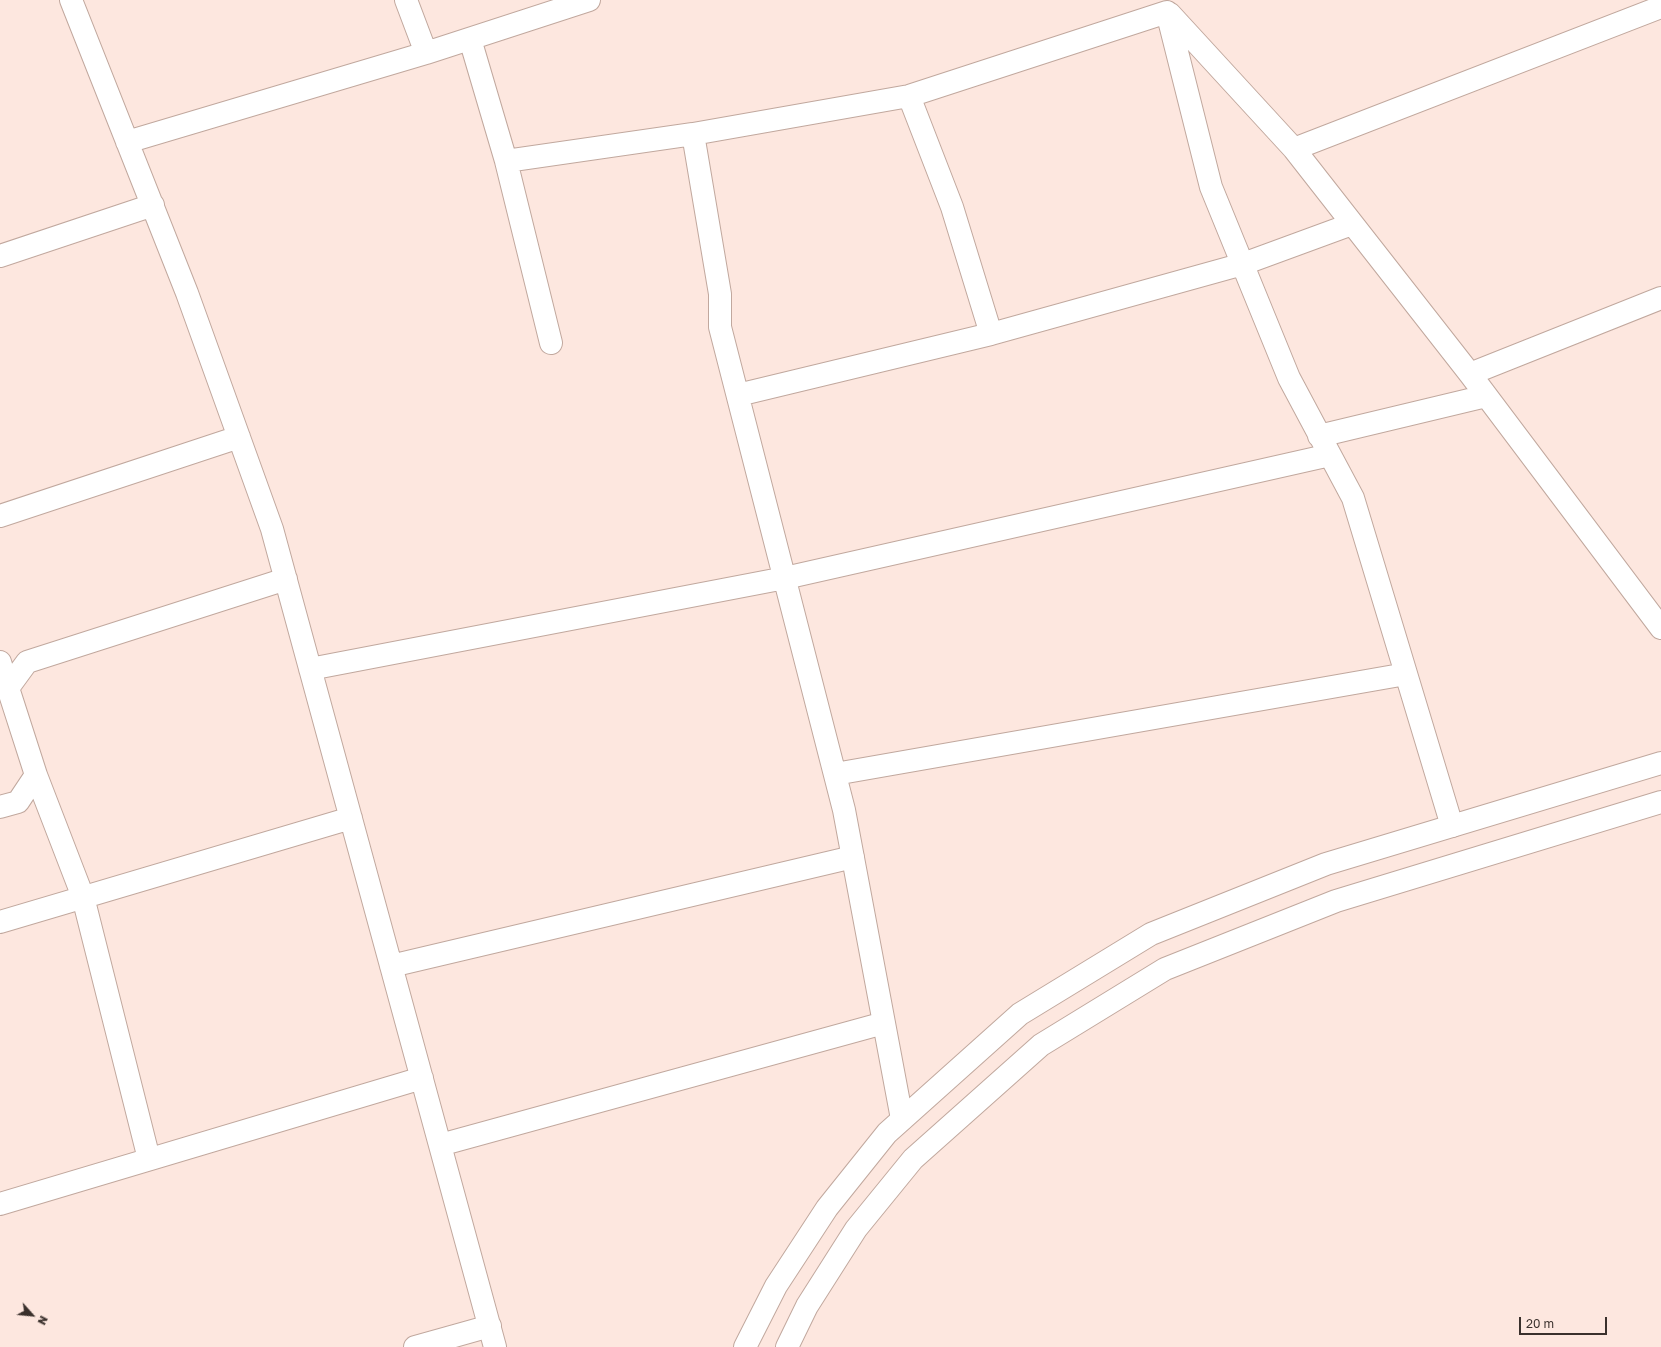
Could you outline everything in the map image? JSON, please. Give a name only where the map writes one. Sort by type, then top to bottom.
[{"type":"street","points":[[71,0],[187,293],[272,529],[495,1347]]},
{"type":"street","points":[[406,0],[426,53]]},
{"type":"street","points":[[128,142],[426,53],[589,0]]},
{"type":"street","points":[[506,160],[693,134],[909,96],[1163,6]]},
{"type":"street","points":[[1163,6],[1294,149],[1470,374],[1661,628]]},
{"type":"street","points":[[1163,6],[1211,186],[1289,378],[1353,498],[1452,826]]},
{"type":"street","points":[[1294,149],[1661,7]]},
{"type":"street","points":[[470,39],[506,160],[551,343]]},
{"type":"street","points":[[909,96],[952,207],[992,334]]},
{"type":"street","points":[[693,134],[720,294],[720,327],[844,810],[902,1119]]},
{"type":"street","points":[[0,256],[153,205]]},
{"type":"street","points":[[738,395],[992,334],[1243,264],[1352,224]]},
{"type":"street","points":[[1470,374],[1661,298]]},
{"type":"street","points":[[1319,436],[1486,396]]},
{"type":"street","points":[[0,516],[239,437]]},
{"type":"street","points":[[310,669],[785,578],[1330,455]]},
{"type":"street","points":[[8,688],[27,662],[286,579]]},
{"type":"street","points":[[0,662],[36,776],[83,897],[149,1159]]},
{"type":"street","points":[[835,774],[1406,674]]},
{"type":"street","points":[[745,1347],[776,1286],[827,1208],[887,1133],[1020,1014],[1151,934],[1326,864],[1661,763]]},
{"type":"street","points":[[0,807],[18,802],[36,776]]},
{"type":"street","points":[[787,1347],[807,1306],[856,1229],[913,1159],[1041,1045],[1165,969],[1336,901],[1661,802]]},
{"type":"street","points":[[0,922],[351,818]]},
{"type":"street","points":[[391,966],[853,857]]},
{"type":"street","points":[[440,1145],[884,1023]]},
{"type":"street","points":[[0,1204],[422,1078]]},
{"type":"street","points":[[415,1347],[490,1326]]}]
